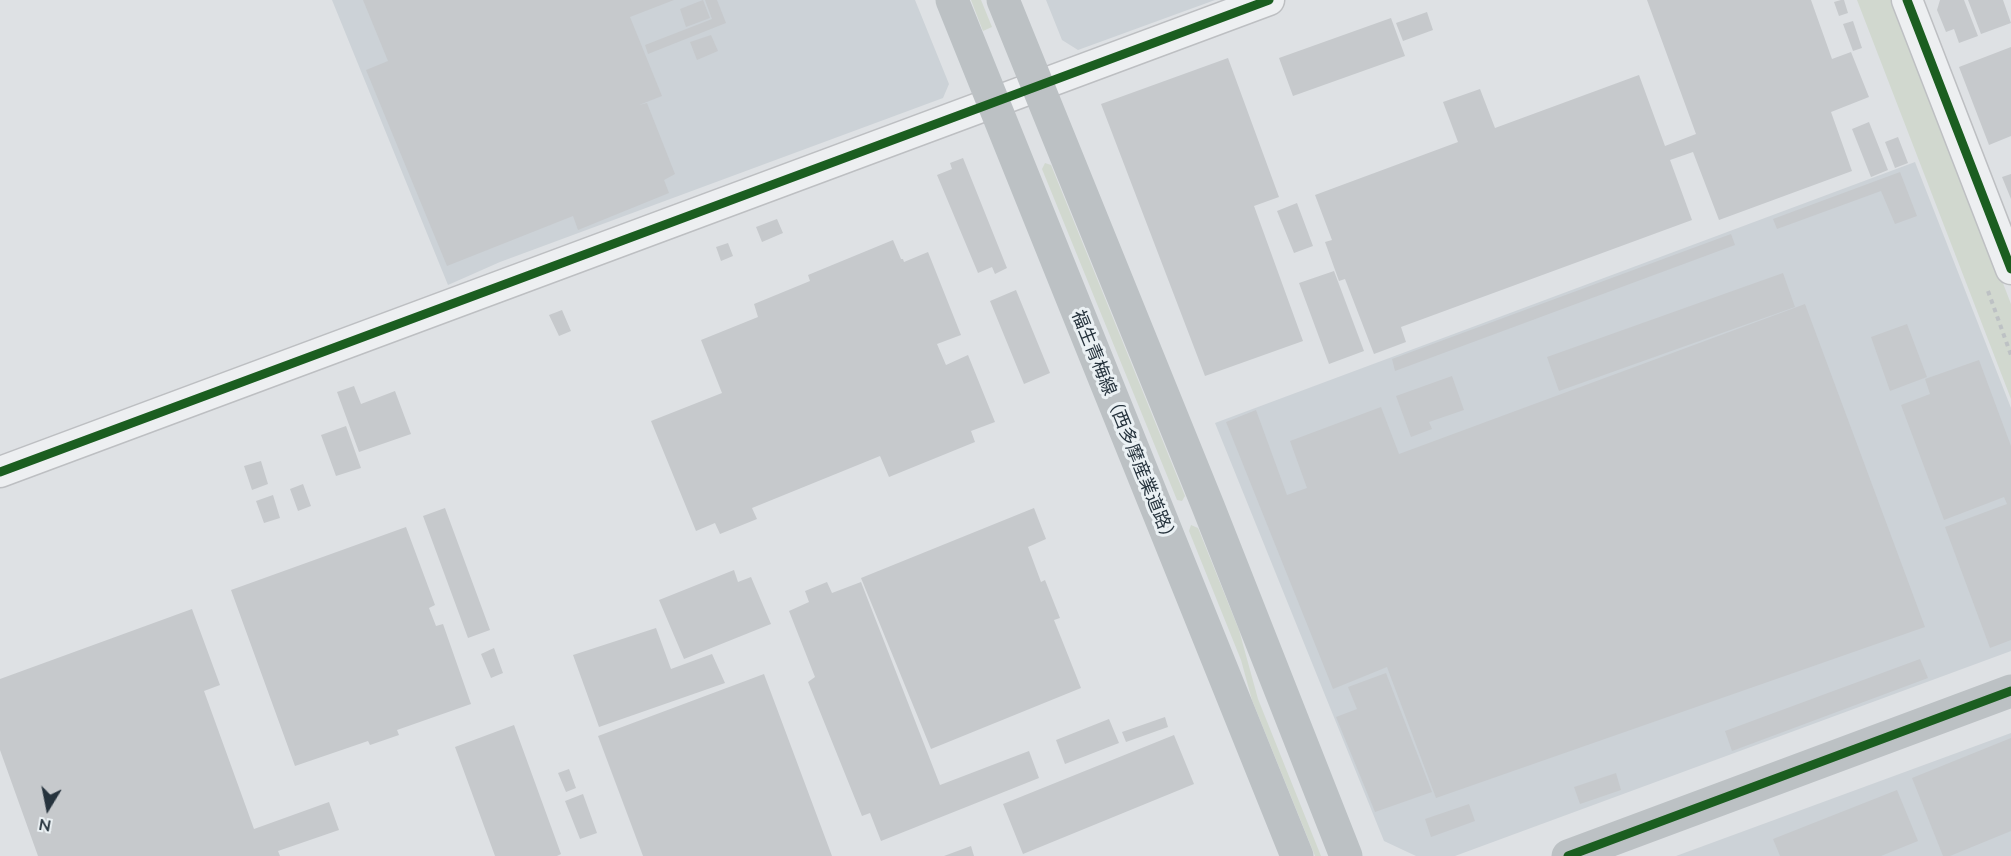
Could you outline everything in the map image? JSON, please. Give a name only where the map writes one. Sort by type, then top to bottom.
[{"type":"main road","name":"福生青梅線（西多摩産業道路）","points":[[952,0],[1297,856]]},
{"type":"main road","points":[[1003,0],[1347,856]]},
{"type":"main road","points":[[1162,524],[1208,506]]},
{"type":"main road","points":[[1568,856],[2011,691]]},
{"type":"street","points":[[0,472],[1269,0]]},
{"type":"street","points":[[1907,0],[2011,269]]},
{"type":"shaded area","points":[[332,0],[915,0],[949,84],[943,98],[500,262],[448,285]]},
{"type":"shaded area","points":[[971,0],[981,0],[992,27],[983,31]]},
{"type":"shaded area","points":[[1046,0],[1215,0],[1078,50],[1062,40]]},
{"type":"shaded area","points":[[1857,0],[1894,0],[2011,304],[2011,399]]},
{"type":"shaded area","points":[[1915,162],[2011,408],[2011,651],[1455,856],[1416,856],[1384,841],[1215,423]]},
{"type":"shaded area","points":[[1045,163],[1051,165],[1185,496],[1182,501],[1177,500],[1042,169]]},
{"type":"shaded area","points":[[1191,525],[1198,528],[1239,630],[1258,699],[1321,856],[1315,856],[1252,700],[1241,660],[1189,531]]},
{"type":"shaded area","points":[[2011,733],[2011,856],[1676,856]]},
{"type":"building","points":[[363,0],[674,0],[630,17],[662,96],[639,105],[647,103],[675,174],[664,180],[669,193],[578,230],[573,216],[447,266],[366,70],[388,61]]},
{"type":"building","points":[[703,0],[710,18],[686,27],[680,9]]},
{"type":"building","points":[[705,0],[717,0],[726,23],[648,54],[645,45],[712,19]]},
{"type":"building","points":[[1647,0],[1811,0],[1832,59],[1851,52],[1869,97],[1831,112],[1852,171],[1719,220],[1693,152],[1670,160],[1692,220],[1401,327],[1406,342],[1374,354],[1345,279],[1339,281],[1325,242],[1332,240],[1315,195],[1458,142],[1443,102],[1480,89],[1495,128],[1639,75],[1665,146],[1696,134]]},
{"type":"building","points":[[1844,0],[1848,13],[1839,16],[1834,2]]},
{"type":"building","points":[[1940,0],[1964,0],[1978,36],[1959,43],[1954,29],[1946,32],[1937,10]]},
{"type":"building","points":[[1968,0],[2003,0],[2011,23],[1981,34]]},
{"type":"building","points":[[1427,12],[1433,30],[1403,41],[1396,23]]},
{"type":"building","points":[[1391,18],[1405,56],[1293,96],[1279,58]]},
{"type":"building","points":[[1853,21],[1862,48],[1853,51],[1843,24]]},
{"type":"building","points":[[711,35],[718,51],[697,60],[690,42]]},
{"type":"building","points":[[2011,47],[2011,136],[1989,145],[1959,67]]},
{"type":"building","points":[[1228,58],[1279,197],[1254,206],[1303,341],[1205,376],[1101,104]]},
{"type":"building","points":[[1869,122],[1888,170],[1871,177],[1852,129]]},
{"type":"building","points":[[1898,137],[1908,163],[1895,168],[1885,142]]},
{"type":"building","points":[[963,158],[1007,268],[995,274],[992,267],[978,273],[937,175],[952,169],[950,163]]},
{"type":"building","points":[[1900,172],[1917,216],[1895,224],[1881,191],[1777,229],[1773,219]]},
{"type":"building","points":[[2011,174],[2011,199],[2002,177]]},
{"type":"building","points":[[1297,203],[1313,246],[1294,253],[1277,211]]},
{"type":"building","points":[[777,219],[783,233],[762,242],[756,227]]},
{"type":"building","points":[[1731,234],[1735,245],[1395,371],[1392,359]]},
{"type":"building","points":[[893,240],[904,262],[928,252],[961,335],[937,344],[946,365],[968,355],[995,422],[971,431],[975,442],[889,477],[880,456],[752,508],[757,519],[720,534],[715,523],[696,531],[651,421],[722,393],[701,340],[758,317],[754,304],[810,281],[808,275]]},
{"type":"building","points":[[728,243],[733,256],[721,261],[716,247]]},
{"type":"building","points":[[1334,271],[1364,351],[1329,364],[1299,283]]},
{"type":"building","points":[[1783,273],[1795,307],[1559,391],[1547,357]]},
{"type":"building","points":[[1016,290],[1050,373],[1024,384],[990,301]]},
{"type":"building","points":[[1805,304],[1925,627],[1436,798],[1387,667],[1333,689],[1226,422],[1256,410],[1287,495],[1307,488],[1290,441],[1381,407],[1399,454]]},
{"type":"building","points":[[562,310],[571,331],[559,336],[549,315]]},
{"type":"building","points":[[1907,324],[1927,377],[1890,391],[1871,337]]},
{"type":"building","points":[[1979,360],[2011,446],[2011,640],[1990,648],[1945,527],[2007,504],[2004,497],[1944,520],[1901,405],[1930,394],[1925,379]]},
{"type":"building","points":[[1452,376],[1464,410],[1429,422],[1432,429],[1411,437],[1396,396]]},
{"type":"building","points":[[354,386],[361,404],[395,391],[411,434],[359,452],[337,392]]},
{"type":"building","points":[[346,426],[361,468],[336,476],[321,435]]},
{"type":"building","points":[[261,461],[268,484],[252,490],[244,466]]},
{"type":"building","points":[[303,484],[311,506],[298,511],[290,489]]},
{"type":"building","points":[[273,495],[280,518],[264,523],[256,501]]},
{"type":"building","points":[[445,508],[490,630],[468,638],[423,516]]},
{"type":"building","points":[[1034,508],[1046,539],[1028,547],[1041,582],[1045,580],[1060,618],[1054,620],[1081,688],[931,749],[861,578]]},
{"type":"building","points":[[406,527],[435,605],[429,608],[436,626],[443,624],[471,704],[397,730],[399,735],[370,745],[368,741],[295,766],[231,590]]},
{"type":"building","points":[[734,570],[738,582],[751,577],[771,624],[684,659],[659,600]]},
{"type":"building","points":[[827,582],[832,593],[861,582],[940,785],[1029,751],[1039,778],[881,841],[870,813],[862,816],[808,682],[815,677],[789,611],[809,602],[805,591]]},
{"type":"building","points":[[192,609],[220,685],[204,691],[254,829],[329,802],[339,830],[278,851],[280,856],[38,856],[0,750],[0,679]]},
{"type":"building","points":[[656,628],[671,669],[712,654],[725,683],[599,727],[573,655]]},
{"type":"building","points":[[494,648],[503,673],[491,678],[481,654]]},
{"type":"building","points":[[1920,659],[1928,678],[1732,751],[1725,731]]},
{"type":"building","points":[[1386,673],[1432,792],[1375,812],[1336,717],[1357,709],[1348,687]]},
{"type":"building","points":[[764,674],[832,856],[643,856],[598,736]]},
{"type":"building","points":[[1165,717],[1168,727],[1126,742],[1122,732]]},
{"type":"building","points":[[1109,719],[1119,743],[1065,764],[1056,740]]},
{"type":"building","points":[[514,725],[561,854],[557,856],[495,856],[455,747]]},
{"type":"building","points":[[1174,735],[1194,784],[1023,854],[1003,804]]},
{"type":"building","points":[[2011,738],[2011,831],[1950,856],[1943,856],[1912,778]]},
{"type":"building","points":[[569,769],[576,788],[566,792],[558,773]]},
{"type":"building","points":[[1616,773],[1621,790],[1580,804],[1574,787]]},
{"type":"building","points":[[1897,790],[1918,841],[1881,856],[1780,856],[1773,839]]},
{"type":"building","points":[[583,794],[597,833],[580,839],[565,801]]},
{"type":"building","points":[[1469,804],[1475,821],[1431,837],[1425,819]]},
{"type":"building","points":[[971,846],[974,856],[944,856]]},
{"type":"cycle path","points":[[0,472],[1269,0]]},
{"type":"cycle path","points":[[1907,0],[2011,269]]},
{"type":"cycle path","points":[[1568,856],[2011,691]]}]
